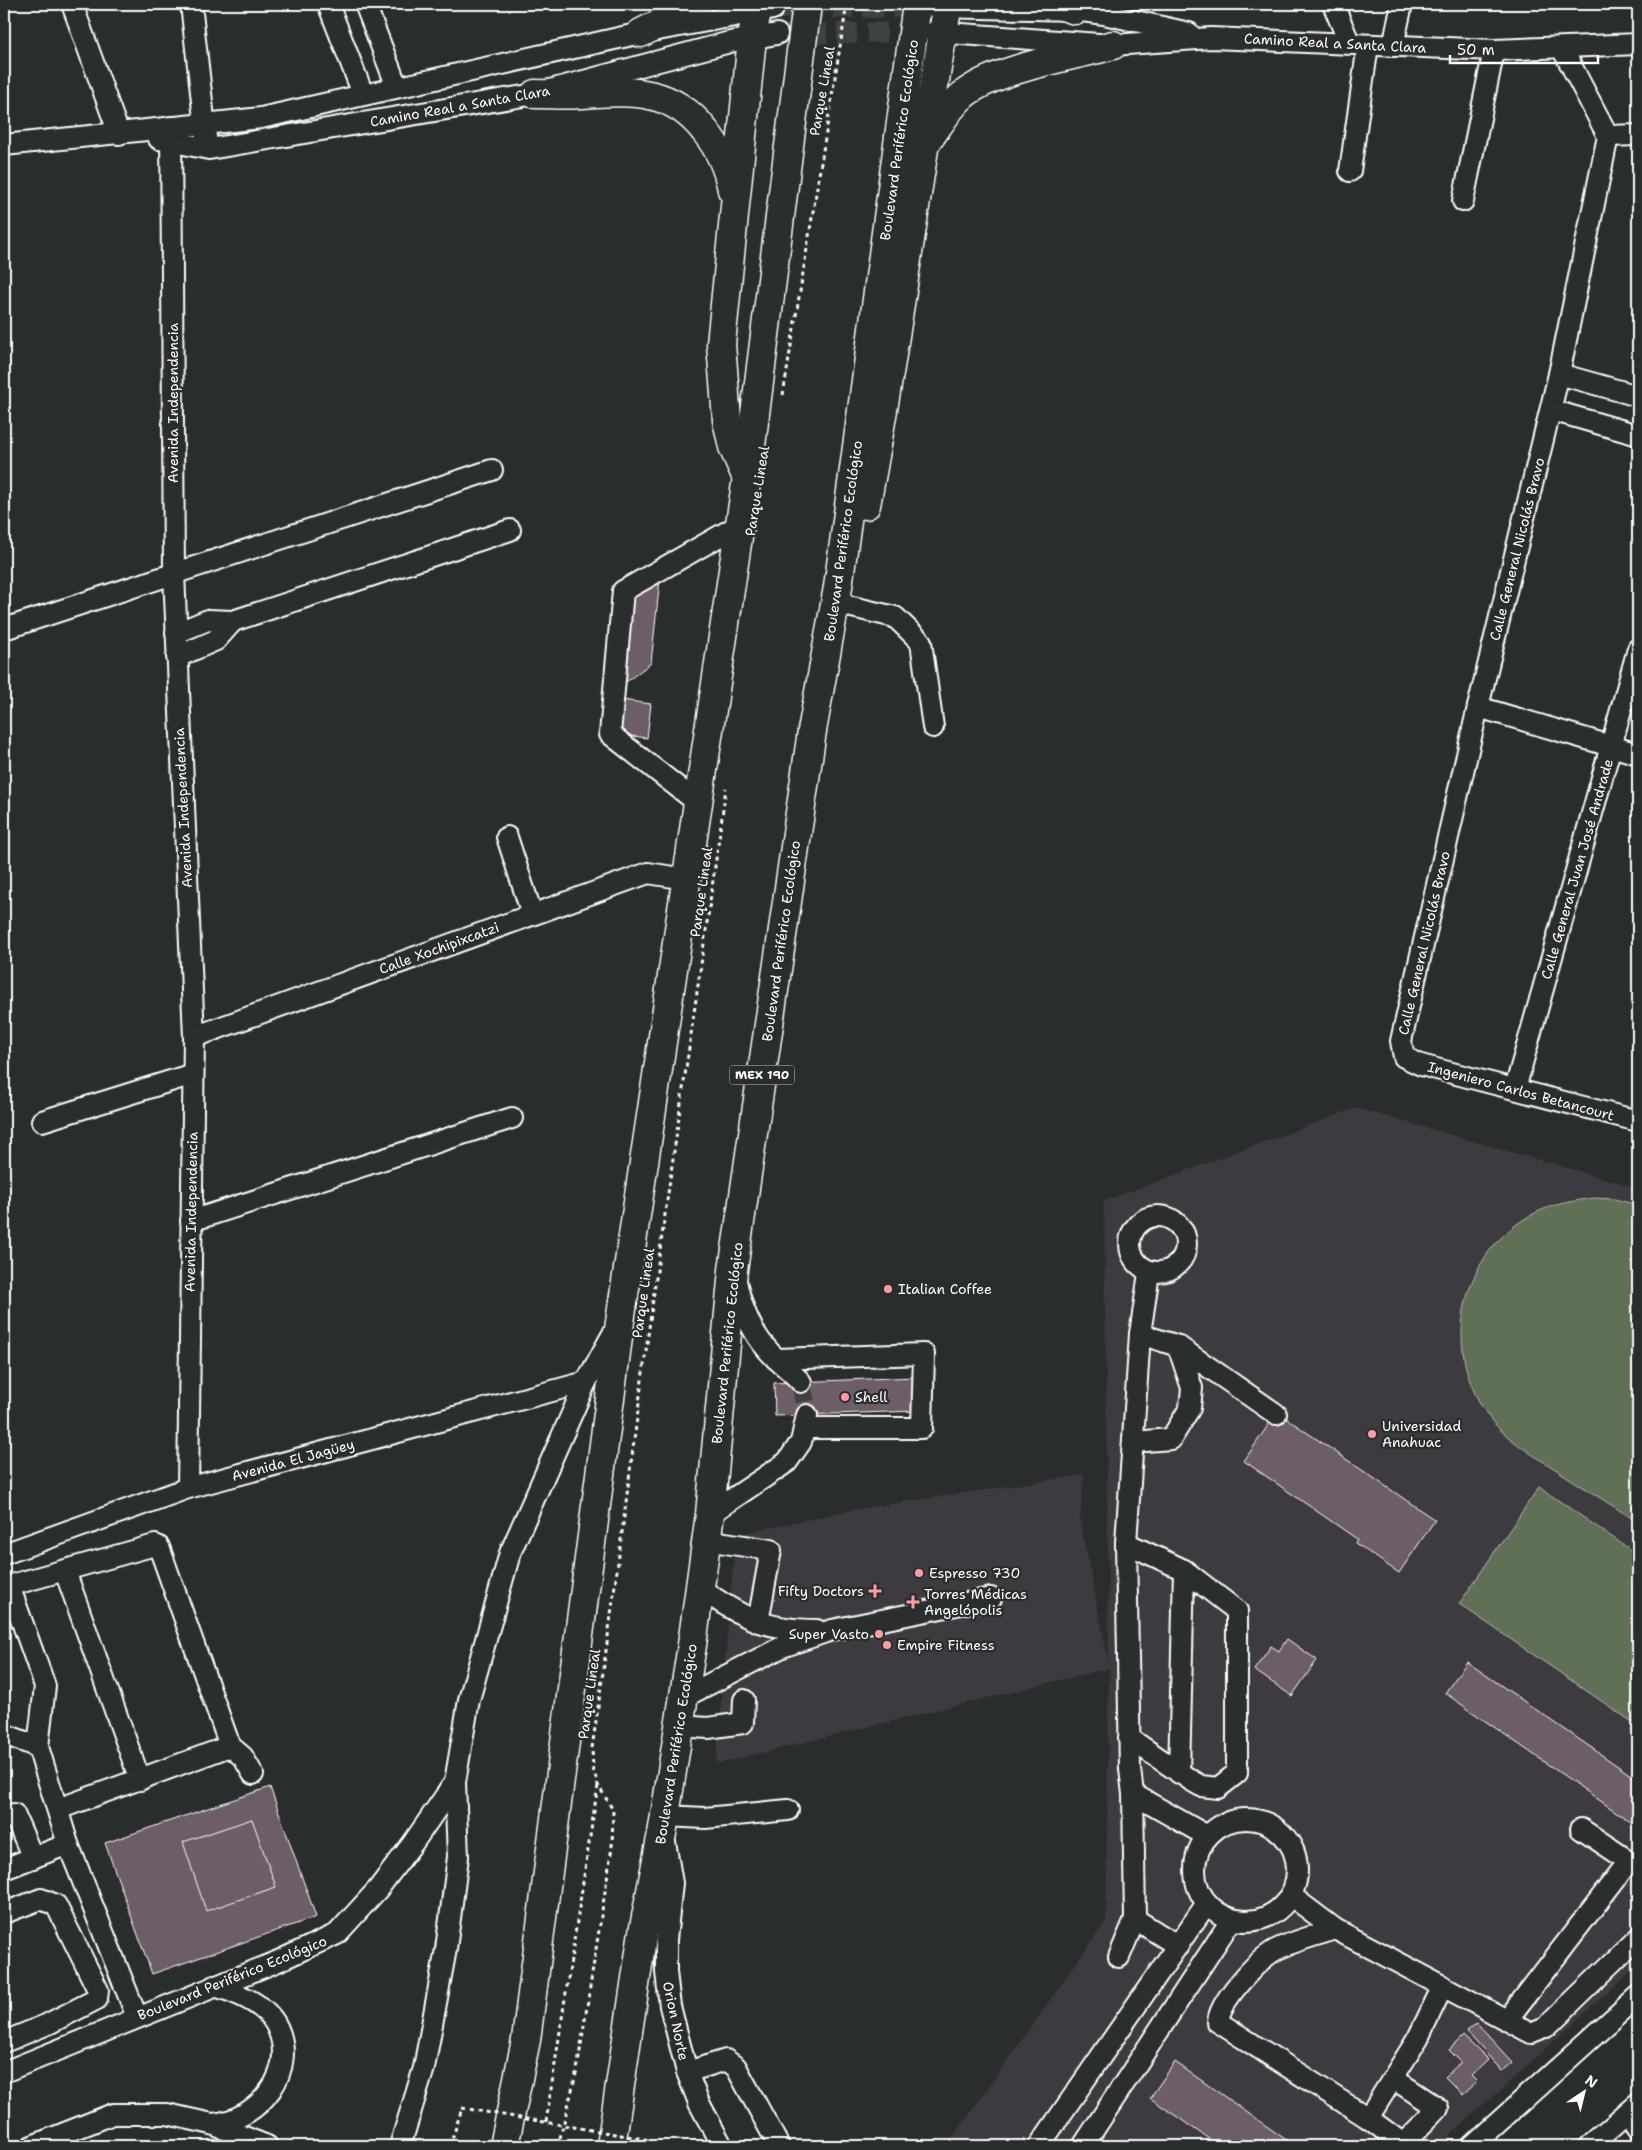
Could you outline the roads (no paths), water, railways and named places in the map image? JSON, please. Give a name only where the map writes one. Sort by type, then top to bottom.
[{"type":"highway","points":[[642,33],[698,4]]},
{"type":"highway","points":[[504,2146],[526,2040],[620,1322],[747,477],[807,4]]},
{"type":"highway","points":[[836,595],[850,570],[864,518],[882,421],[939,33],[937,5]]},
{"type":"highway","name":"Boulevard Periférico Ecológico","points":[[611,2146],[642,1938],[680,1726],[710,1514],[733,1270],[812,731],[937,5]]},
{"type":"highway","points":[[747,477],[732,447],[727,420],[722,368],[723,320],[734,206],[763,20]]},
{"type":"highway","points":[[923,148],[948,112],[964,94],[973,89],[1020,69],[1112,45]]},
{"type":"highway","points":[[535,94],[636,92],[670,100],[685,109],[710,137],[727,170],[734,206]]},
{"type":"street","points":[[72,4],[119,134]]},
{"type":"street","points":[[191,4],[203,124],[209,149]]},
{"type":"street","points":[[328,4],[363,94]]},
{"type":"street","points":[[365,4],[397,87]]},
{"type":"street","points":[[1333,4],[1358,44],[1350,171]]},
{"type":"street","points":[[1393,46],[1402,4]]},
{"type":"street","name":"Camino Real a Santa Clara","points":[[937,5],[1084,8],[1211,38]]},
{"type":"street","name":"Camino Real a Santa Clara","points":[[171,135],[203,124],[261,118],[642,33],[763,20]]},
{"type":"street","name":"Camino Real a Santa Clara","points":[[4,145],[141,132],[171,135],[209,149],[535,94],[730,42],[763,20]]},
{"type":"street","name":"Camino Real a Santa Clara","points":[[939,33],[1112,45],[1211,38],[1494,50],[1638,44]]},
{"type":"street","points":[[1562,48],[1608,136],[1638,135]]},
{"type":"street","points":[[1463,201],[1494,50]]},
{"type":"street","name":"Avenida Independencia","points":[[171,135],[174,573],[194,1037],[188,1488]]},
{"type":"street","name":"Calle General Nicolás Bravo","points":[[1404,1057],[1401,1041],[1478,707],[1551,410],[1608,136]]},
{"type":"street","points":[[1559,374],[1638,396]]},
{"type":"street","points":[[1551,410],[1638,435]]},
{"type":"street","points":[[4,629],[492,470]]},
{"type":"street","points":[[698,802],[610,734],[623,591],[739,525]]},
{"type":"street","points":[[176,633],[208,620],[233,621],[510,530]]},
{"type":"street","points":[[836,595],[895,617],[920,642],[933,727]]},
{"type":"street","points":[[177,656],[216,640],[233,621]]},
{"type":"street","name":"Calle General Juan José Andrade","points":[[1515,1089],[1638,649]]},
{"type":"street","points":[[1478,707],[1638,754]]},
{"type":"street","points":[[507,837],[532,914]]},
{"type":"street","name":"Calle Xochipixcatzi","points":[[194,1037],[648,873],[686,879]]},
{"type":"street","name":"Ingeniero Carlos Betancourt","points":[[1404,1057],[1421,1065],[1638,1120]]},
{"type":"street","points":[[42,1121],[193,1074]]},
{"type":"street","points":[[191,1221],[512,1118]]},
{"type":"street","points":[[733,1270],[746,1316],[765,1347],[801,1382]]},
{"type":"street","points":[[1119,1958],[1135,1919],[1133,1794],[1129,1738],[1126,1543],[1140,1334],[1149,1272]]},
{"type":"street","points":[[400,2146],[424,2068],[446,1949],[458,1857],[455,1782],[469,1700],[510,1553],[586,1382],[620,1322]]},
{"type":"street","points":[[1140,1334],[1178,1346],[1276,1414]]},
{"type":"street","points":[[1133,1442],[1171,1439],[1190,1408],[1192,1388],[1178,1346]]},
{"type":"street","points":[[710,1514],[788,1462],[801,1442],[807,1422],[922,1428],[924,1354],[776,1359]]},
{"type":"street","name":"Avenida El Jagüey","points":[[4,1554],[188,1488],[586,1382]]},
{"type":"street","points":[[706,1540],[771,1550],[758,1622]]},
{"type":"street","points":[[1126,1543],[1184,1570],[1237,1610],[1237,1773],[1218,1788],[1201,1786],[1129,1738]]},
{"type":"street","points":[[137,2017],[68,1844],[38,1747],[46,1686],[11,1591],[15,1584],[155,1545],[159,1547],[230,1746],[243,1757],[253,1774]]},
{"type":"street","points":[[1179,1773],[1184,1570]]},
{"type":"street","points":[[65,1571],[140,1780]]},
{"type":"street","points":[[699,1588],[741,1616],[758,1622],[785,1629],[832,1630]]},
{"type":"street","points":[[684,1696],[782,1647],[832,1630],[991,1598]]},
{"type":"street","points":[[680,1726],[708,1728],[744,1724],[744,1700]]},
{"type":"street","points":[[4,1734],[38,1747]]},
{"type":"street","points":[[58,1809],[230,1746]]},
{"type":"street","name":"Boulevard Periférico Ecológico","points":[[4,2072],[276,1962],[337,1934],[378,1889],[413,1843],[455,1782]]},
{"type":"street","points":[[1133,1794],[1207,1836]]},
{"type":"street","points":[[664,1822],[788,1810]]},
{"type":"street","points":[[4,1818],[14,1814],[33,1858]]},
{"type":"street","points":[[1236,1819],[1260,1821],[1282,1834],[1292,1847],[1297,1863],[1296,1880],[1290,1896],[1280,1908],[1265,1917],[1248,1921],[1232,1919],[1218,1913],[1207,1903],[1198,1887],[1194,1870],[1198,1852],[1207,1836],[1220,1825],[1236,1819]]},
{"type":"street","name":"Orion Norte","points":[[664,1822],[672,1883],[666,1940],[666,1972],[670,2006],[687,2072],[699,2103],[722,2146]]},
{"type":"street","points":[[1508,2020],[1634,1864],[1581,1829]]},
{"type":"street","points":[[4,1869],[68,1844]]},
{"type":"street","points":[[1290,1896],[1335,1930],[1531,2033],[1546,2027],[1638,1938]]},
{"type":"street","points":[[4,1914],[41,1899],[56,1905],[98,1990],[98,1999],[48,2024],[4,2042]]},
{"type":"street","points":[[1039,2146],[1207,1903]]},
{"type":"street","points":[[1135,1919],[1178,1946]]},
{"type":"street","points":[[1083,2146],[1232,1919]]},
{"type":"street","points":[[1335,1930],[1272,1952],[1242,1981],[1219,2012],[1218,2022],[1368,2118],[1403,2144],[1438,2108],[1394,2079]]},
{"type":"street","points":[[212,2124],[226,2123],[248,2113],[260,2102],[277,2078],[282,2053],[280,2034],[266,2012],[239,1995],[214,1986]]},
{"type":"street","points":[[1368,2118],[1418,2038],[1443,1986]]},
{"type":"street","points":[[1472,2146],[1638,1996]]},
{"type":"street","points":[[687,2072],[726,2060],[736,2067],[780,2146]]},
{"type":"street","points":[[32,2146],[114,2114],[167,2114],[212,2124],[267,2146]]},
{"type":"street","points":[[1590,2146],[1635,2114]]},
{"type":"tunnel","points":[[773,9],[930,7]]},
{"type":"tunnel","points":[[777,34],[925,32]]},
{"type":"tunnel","points":[[801,1382],[807,1415]]},
{"type":"place","name":"Italian Coffee","points":[[888,1289]]},
{"type":"place","name":"Shell","points":[[845,1397]]},
{"type":"place","name":"Universidad Anahuac","points":[[1372,1434]]},
{"type":"place","name":"Espresso 730","points":[[919,1573]]},
{"type":"place","name":"Fifty Doctors","points":[[875,1591]]},
{"type":"place","name":"Torres Médicas Angelópolis","points":[[913,1602]]},
{"type":"place","name":"Super Vasto","points":[[879,1634]]},
{"type":"place","name":"Empire Fitness","points":[[887,1645]]}]
